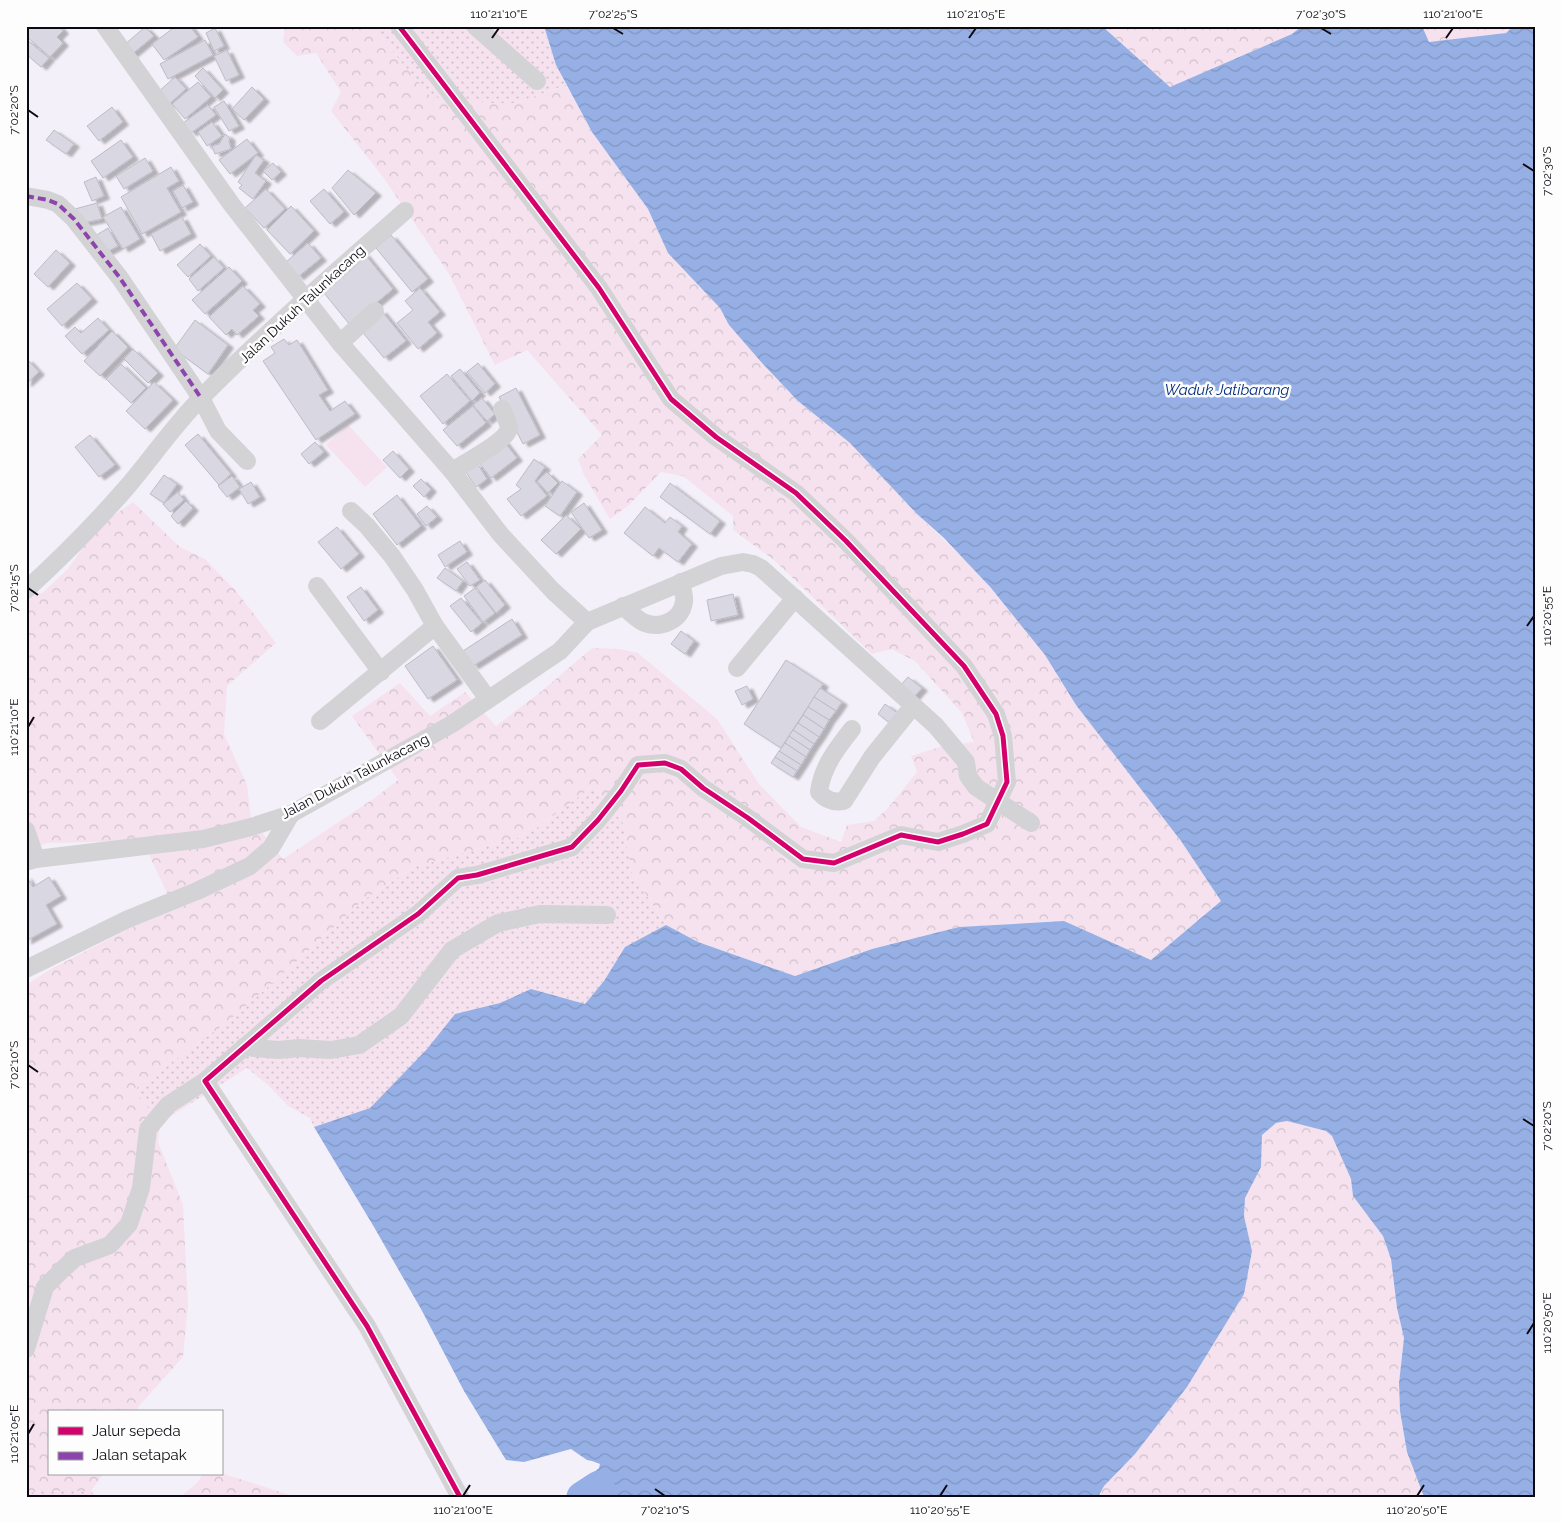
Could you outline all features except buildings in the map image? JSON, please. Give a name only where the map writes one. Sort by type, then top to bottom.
[{"type":"street","points":[[105,26],[232,205],[340,343],[452,471],[500,535],[587,622],[721,566],[744,562],[761,568],[936,726],[966,762],[968,776],[976,787],[1031,823]]},
{"type":"street","points":[[26,1349],[45,1287],[62,1269],[76,1258],[110,1245],[129,1224],[141,1188],[148,1129],[168,1105],[206,1084],[321,981],[418,914],[458,878],[477,875],[572,848],[598,820],[638,765],[665,763],[681,769],[703,788],[748,818],[803,859],[834,863],[901,835],[938,842],[987,824],[1007,782],[1002,736],[996,714],[964,666],[846,541],[796,492],[716,436],[671,399],[599,288],[399,26]]},
{"type":"street","points":[[476,26],[537,81]]},
{"type":"street","points":[[26,196],[58,204],[74,219],[120,278],[201,398],[218,431],[247,461]]},
{"type":"street","name":"Jalan Dukuh Talunkacang","points":[[26,590],[70,550],[92,526],[201,398],[305,298],[405,211]]},
{"type":"street","points":[[340,343],[375,312]]},
{"type":"street","points":[[452,471],[507,435],[509,428],[502,409]]},
{"type":"street","points":[[351,511],[367,526],[392,556],[415,590],[435,626],[488,699]]},
{"type":"street","points":[[623,606],[643,622],[653,625],[671,622],[679,614],[684,601],[681,582]]},
{"type":"street","points":[[318,586],[381,672]]},
{"type":"street","points":[[737,668],[795,598]]},
{"type":"street","name":"Jalan Dukuh Talunkacang","points":[[26,830],[31,861],[203,839],[251,827],[291,814],[452,724],[560,651],[587,622]]},
{"type":"street","points":[[320,721],[435,626]]},
{"type":"street","points":[[852,729],[832,756],[820,780],[819,792],[824,798],[834,802],[844,801],[872,758],[913,706]]},
{"type":"street","points":[[26,969],[128,919],[197,891],[250,866],[271,848],[291,814]]},
{"type":"street","points":[[244,1048],[331,1050],[359,1045],[401,1016],[452,950],[498,923],[540,914],[607,915]]},
{"type":"street","points":[[206,1084],[367,1326],[460,1497]]},
{"type":"green space","points":[[285,26],[371,26],[431,97],[488,103],[516,103],[566,85],[592,132],[648,209],[668,253],[720,308],[729,325],[798,401],[850,443],[917,514],[967,562],[1002,601],[1045,655],[1076,705],[1181,841],[1221,901],[1151,960],[1064,921],[959,927],[872,949],[795,976],[698,942],[666,925],[632,873],[623,823],[593,786],[527,835],[414,867],[362,901],[284,973],[227,1022],[134,1090],[160,1123],[158,1142],[183,1205],[188,1305],[183,1357],[137,1410],[48,1410],[48,1476],[102,1476],[91,1491],[41,1491],[26,1493],[26,985],[51,969],[160,913],[168,895],[150,857],[140,841],[48,843],[26,850],[26,592],[42,593],[68,569],[97,527],[133,502],[180,547],[205,559],[237,592],[276,643],[227,686],[224,734],[247,785],[251,818],[283,859],[376,797],[398,780],[352,716],[400,683],[430,716],[465,692],[496,726],[542,691],[592,648],[620,649],[638,653],[717,719],[759,784],[801,827],[841,842],[847,825],[874,821],[888,808],[917,772],[911,756],[943,746],[974,742],[962,713],[915,661],[891,649],[872,654],[774,560],[733,530],[733,516],[683,476],[661,472],[629,505],[610,519],[584,475],[578,459],[602,435],[527,350],[495,365],[449,274],[383,177],[331,111],[341,92],[316,53],[297,56],[283,42]]},
{"type":"green space","points":[[371,26],[544,26],[556,65],[566,85],[516,103],[488,103],[430,97]]},
{"type":"green space","points":[[1102,26],[1302,26],[1292,34],[1170,87]]},
{"type":"green space","points":[[1422,26],[1514,26],[1506,33],[1429,42]]},
{"type":"green space","points":[[348,425],[387,467],[365,487],[326,445]]},
{"type":"green space","points":[[593,786],[623,823],[632,873],[666,925],[625,947],[604,981],[585,1004],[531,990],[500,1003],[455,1014],[427,1049],[370,1108],[314,1127],[310,1118],[288,1106],[268,1085],[247,1068],[160,1123],[133,1090],[227,1022],[284,973],[362,901],[414,867],[527,835]]},
{"type":"green space","points":[[1287,1121],[1326,1131],[1332,1136],[1351,1179],[1353,1196],[1383,1236],[1391,1259],[1397,1308],[1404,1338],[1399,1383],[1400,1411],[1407,1452],[1424,1497],[1098,1497],[1104,1486],[1135,1454],[1187,1387],[1252,1251],[1244,1216],[1245,1197],[1261,1167],[1262,1135],[1276,1123]]},
{"type":"green space","points":[[222,1473],[296,1497],[180,1497],[197,1483],[202,1476],[222,1476]]},
{"type":"green space","points":[[41,1491],[91,1491],[96,1497],[26,1497],[26,1493]]},
{"type":"water","name":"Waduk Jatibarang","points":[[544,26],[908,26],[914,29],[969,26],[1102,26],[1170,87],[1292,34],[1302,26],[1422,26],[1429,42],[1506,33],[1514,26],[1535,26],[1535,1497],[1424,1497],[1407,1452],[1400,1411],[1399,1383],[1404,1338],[1397,1308],[1391,1259],[1383,1236],[1353,1196],[1351,1179],[1332,1136],[1326,1131],[1287,1121],[1276,1123],[1262,1135],[1261,1167],[1245,1198],[1244,1216],[1252,1251],[1244,1294],[1187,1387],[1135,1454],[1104,1486],[1098,1497],[616,1497],[609,1494],[602,1496],[592,1474],[599,1468],[600,1464],[587,1460],[571,1449],[524,1462],[506,1460],[464,1391],[421,1309],[374,1227],[314,1127],[370,1108],[427,1049],[455,1014],[500,1003],[531,989],[585,1004],[604,981],[625,947],[666,925],[698,942],[795,976],[872,949],[959,927],[1064,921],[1151,960],[1221,901],[1181,841],[1076,705],[1045,655],[991,588],[850,443],[798,401],[729,325],[720,308],[668,253],[648,209],[592,132],[556,65]]},
{"type":"waterway","points":[[582,1497],[599,1486]]},
{"type":"marked path","points":[[26,196],[58,204],[74,219],[120,278],[201,398]]},
{"type":"cycle path","points":[[399,26],[599,288],[671,399],[716,437],[796,493],[846,541],[964,666],[996,714],[1003,736],[1007,782],[987,824],[938,842],[901,835],[834,863],[803,859],[748,818],[703,788],[681,769],[665,763],[638,765],[621,791],[598,820],[572,847],[477,875],[458,878],[418,914],[321,981],[205,1081],[367,1326],[460,1497]]}]
